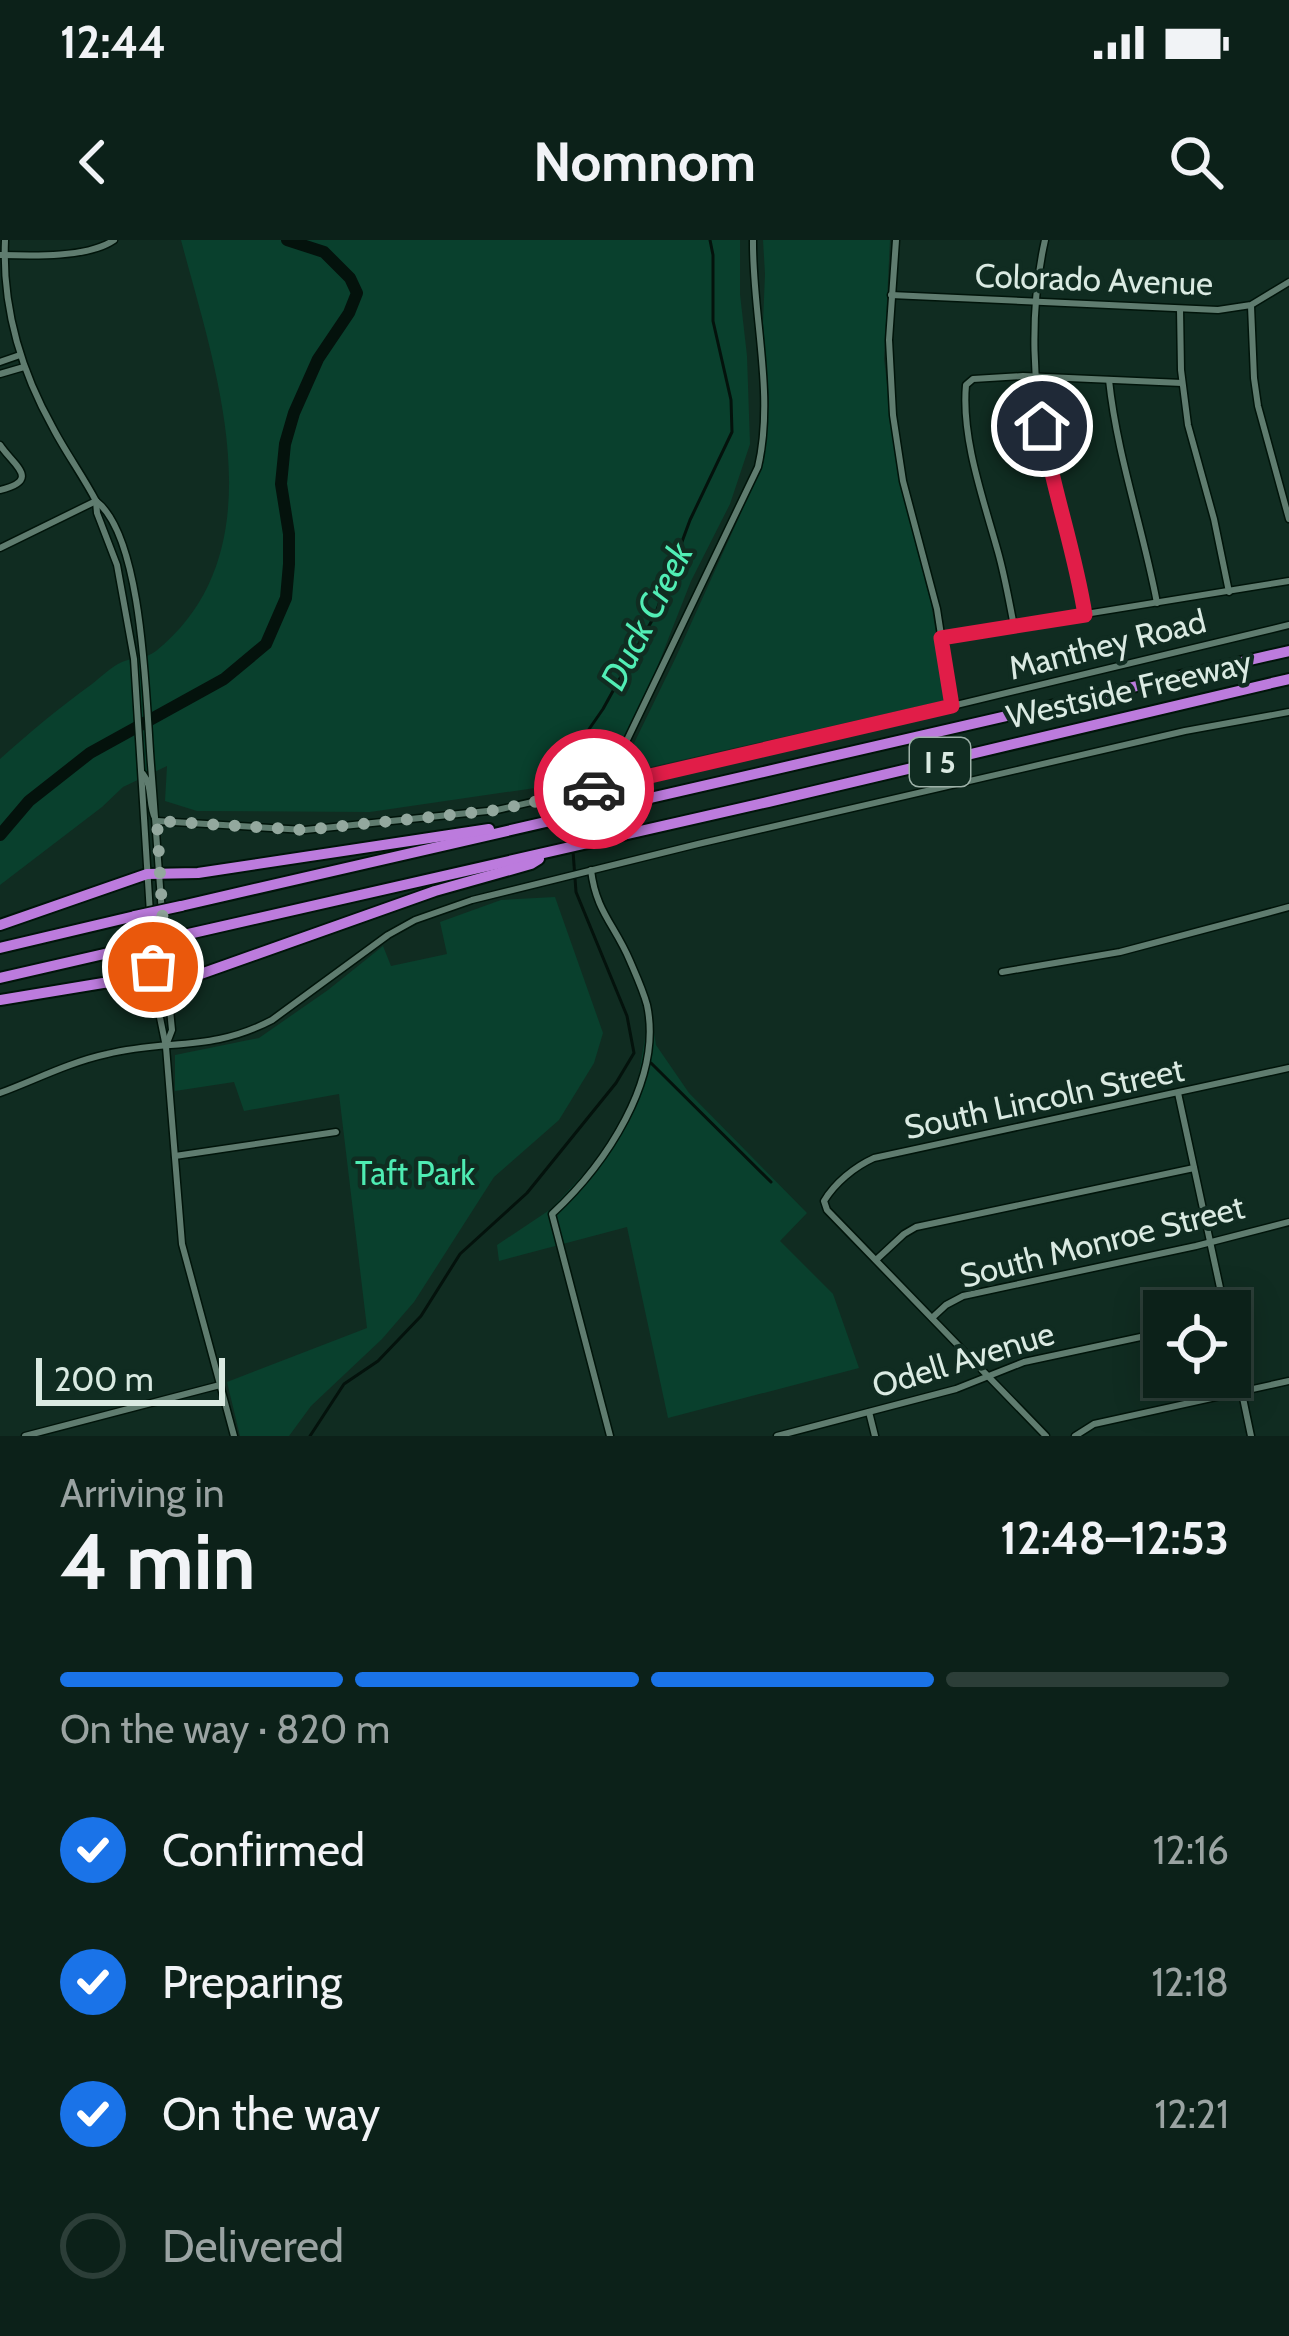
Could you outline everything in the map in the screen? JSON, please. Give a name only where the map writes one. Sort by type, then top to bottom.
[{"type":"highway","name":"Westside Freeway","points":[[0,947],[1287,652]]},
{"type":"highway","name":"Westside Freeway","points":[[0,978],[1288,680]]},
{"type":"highway","points":[[0,925],[153,873],[198,873],[479,830],[515,830]]},
{"type":"highway","points":[[0,1000],[103,983],[195,976],[435,891],[532,864],[550,852]]},
{"type":"street","points":[[5,240],[2,255],[9,314],[24,367],[55,432],[114,522],[127,558],[144,664],[157,821],[153,873]]},
{"type":"street","points":[[2,255],[69,253],[114,240]]},
{"type":"street","points":[[617,783],[615,765],[758,466],[763,386],[753,240]]},
{"type":"street","points":[[896,240],[891,398],[952,706]]},
{"type":"street","points":[[1045,240],[1038,270],[1036,376],[1047,456],[1085,615]]},
{"type":"street","name":"Colorado Avenue","points":[[891,295],[1218,310],[1250,305],[1289,282]]},
{"type":"street","points":[[1250,305],[1258,406],[1289,520]]},
{"type":"street","points":[[1180,309],[1188,424],[1229,592]]},
{"type":"street","points":[[0,362],[20,356]]},
{"type":"street","points":[[0,374],[24,367]]},
{"type":"street","points":[[1014,626],[974,457],[965,401],[967,383],[1036,376],[1182,383]]},
{"type":"street","points":[[1109,380],[1117,440],[1157,603]]},
{"type":"street","points":[[0,445],[22,476],[15,487],[0,490]]},
{"type":"street","points":[[0,548],[96,501]]},
{"type":"street","points":[[96,501],[125,598],[135,672],[161,1032],[184,1256],[234,1436]]},
{"type":"street","points":[[941,638],[1289,581]]},
{"type":"street","name":"Manthey Road","points":[[157,821],[305,830],[497,810],[1289,625]]},
{"type":"street","points":[[0,1093],[104,1054],[206,1044],[251,1031],[366,949],[416,920],[472,900],[1185,731],[1289,713]]},
{"type":"street","points":[[142,772],[148,779],[151,811],[157,821]]},
{"type":"street","points":[[588,870],[596,901],[625,948],[645,999],[649,1044],[625,1125],[552,1214],[610,1436]]},
{"type":"street","points":[[1002,972],[1120,952],[1289,907]]},
{"type":"street","points":[[160,978],[172,1030],[166,1047]]},
{"type":"street","name":"South Lincoln Street","points":[[875,1260],[826,1210],[824,1202],[850,1172],[874,1159],[1289,1067]]},
{"type":"street","points":[[1178,1094],[1220,1290]]},
{"type":"street","points":[[175,1156],[336,1132]]},
{"type":"street","points":[[1046,1436],[875,1260],[916,1227],[1194,1168]]},
{"type":"street","name":"South Monroe Street","points":[[932,1318],[963,1296],[1289,1222]]},
{"type":"street","name":"Odell Avenue","points":[[777,1436],[956,1389],[1024,1362],[1143,1336]]},
{"type":"street","points":[[1251,1390],[1289,1381]]},
{"type":"street","points":[[25,1436],[220,1385]]},
{"type":"street","points":[[1075,1436],[1094,1424],[1214,1398]]},
{"type":"street","points":[[1243,1398],[1251,1436]]},
{"type":"street","points":[[869,1412],[875,1436]]},
{"type":"green space","points":[[181,240],[740,240],[750,444],[730,504],[691,581],[610,777],[370,812],[197,811],[165,801],[167,766],[123,787],[0,885],[0,759],[114,667],[156,651],[194,610],[217,562],[228,511],[228,456],[209,344]]},
{"type":"green space","points":[[763,240],[890,240],[884,359],[898,475],[931,603],[947,700],[619,774],[764,462],[769,401]]},
{"type":"green space","name":"Taft Park","points":[[555,897],[603,1033],[594,1063],[559,1120],[494,1177],[414,1302],[382,1339],[311,1406],[289,1436],[240,1436],[227,1382],[367,1328],[339,1094],[244,1111],[234,1082],[175,1091],[175,1055],[259,1038],[383,946],[391,966],[447,954],[440,922],[501,900]]},
{"type":"green space","points":[[650,1007],[656,1045],[689,1093],[807,1213],[780,1241],[833,1294],[859,1368],[668,1418],[627,1227],[499,1261],[497,1245],[551,1209],[608,1148],[635,1099]]},
{"type":"waterway","points":[[0,835],[29,801],[90,753],[224,679],[266,644],[286,598],[289,534],[281,484],[285,444],[318,359],[357,293],[350,278],[324,252],[287,240]]},
{"type":"waterway","name":"Duck Creek","points":[[570,812],[567,761],[603,709],[655,615],[690,520],[732,432],[731,400],[713,321],[710,240]]},
{"type":"waterway","name":"Duck Creek","points":[[571,822],[572,842]]},
{"type":"waterway","name":"Duck Creek","points":[[310,1436],[344,1384],[378,1361],[421,1316],[460,1254],[527,1193],[616,1083],[634,1053],[627,1016],[576,892],[573,851]]},
{"type":"waterway","points":[[651,1063],[771,1182]]},
{"type":"way so far","points":[[153,967],[154,979],[166,978],[157,821],[305,830],[497,810],[594,789]]},
{"type":"route","points":[[594,789],[952,706],[941,638],[1085,615],[1042,426]]}]
